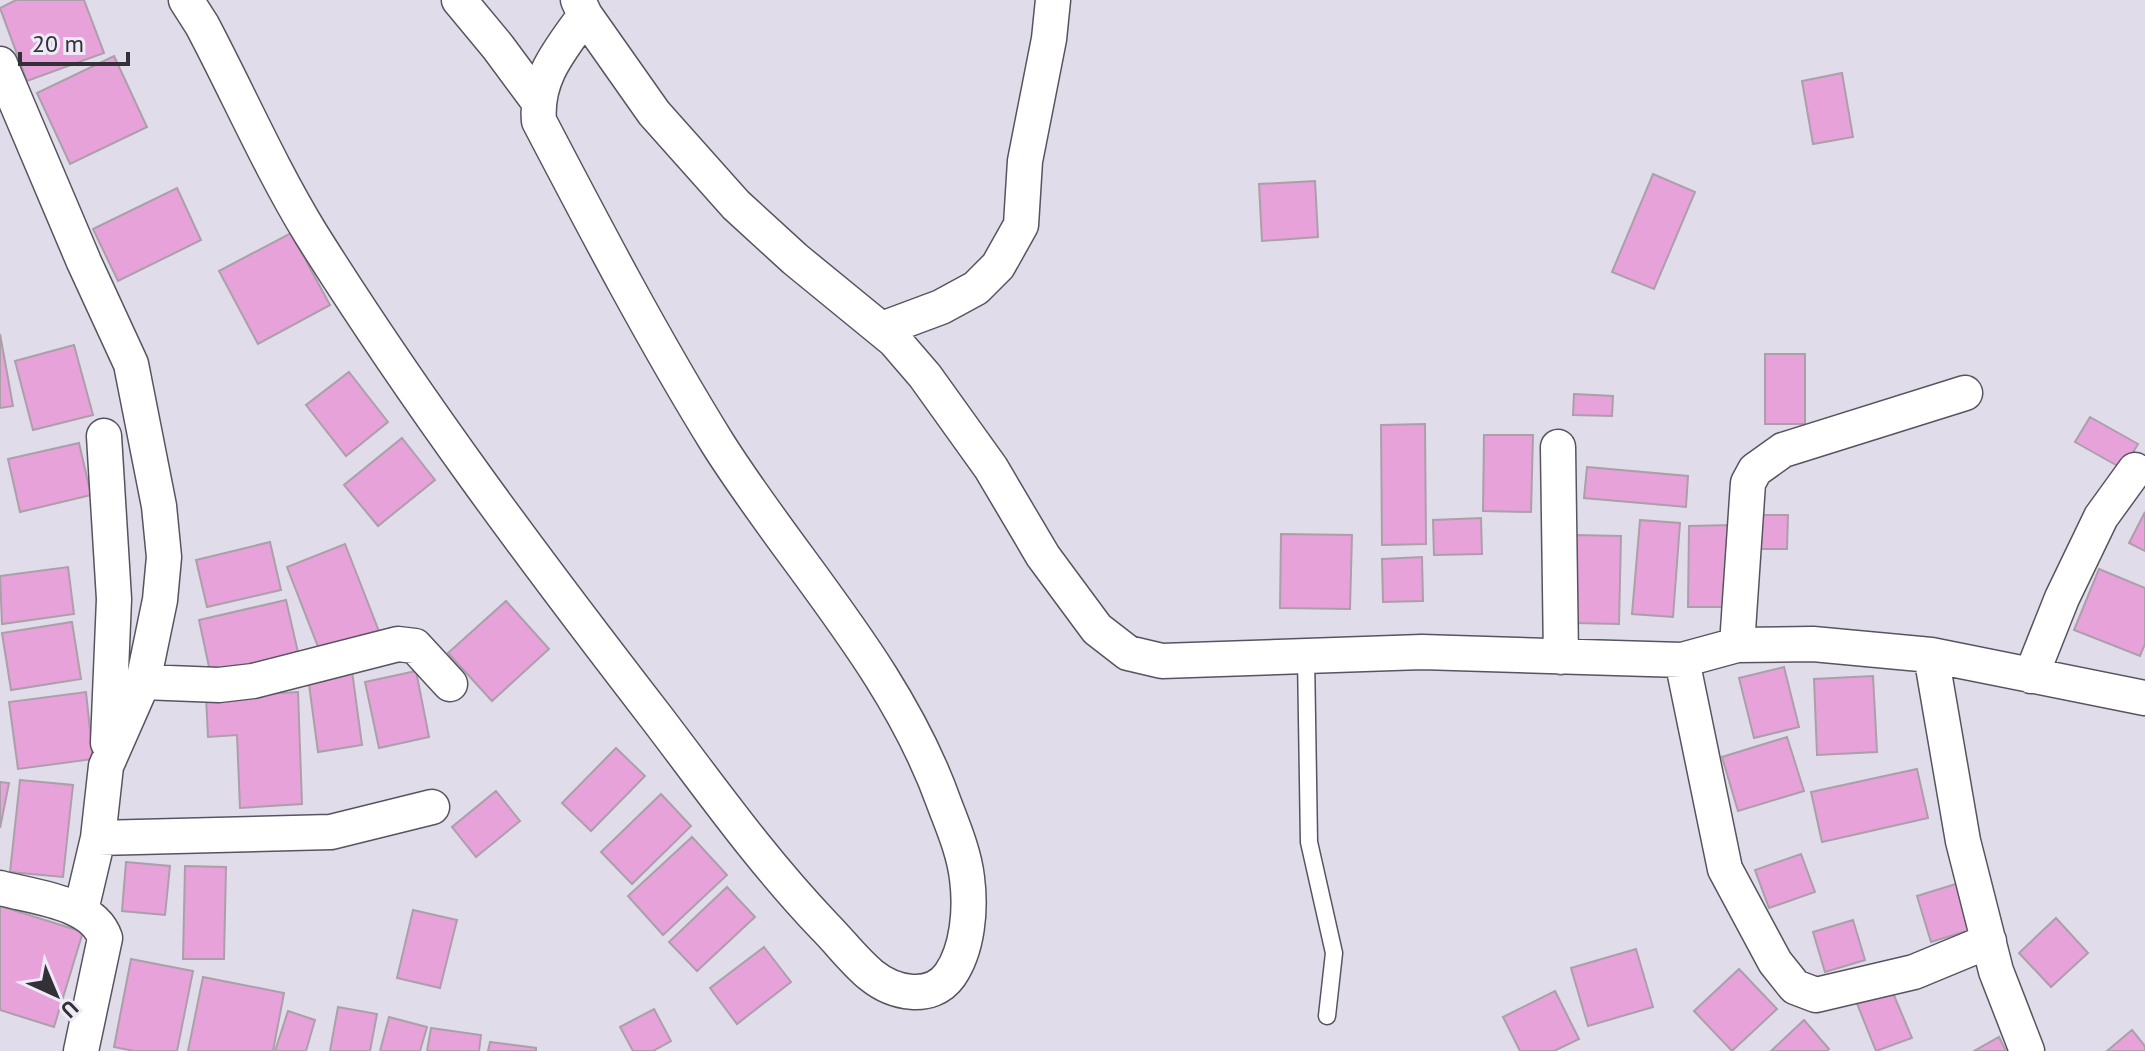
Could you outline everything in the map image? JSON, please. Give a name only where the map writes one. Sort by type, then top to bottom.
[{"type":"street","points":[[186,0],[308,229],[451,446],[585,627],[773,871],[873,977],[897,989],[914,993],[934,990],[948,979],[964,947],[967,879],[957,838],[928,759],[873,661],[721,448],[643,318],[539,121],[538,101],[543,82],[582,7],[654,113],[736,205],[795,259],[882,329],[925,376],[991,468],[1043,556],[1097,629],[1128,653],[1162,661],[1422,652],[1682,660],[1737,645],[1813,644],[1931,655],[2145,698]]},
{"type":"street","points":[[459,0],[538,101]]},
{"type":"street","points":[[882,329],[941,307],[976,288],[998,266],[1021,225],[1025,161],[1049,39],[1053,0]]},
{"type":"street","points":[[0,64],[131,364],[159,506],[164,557],[160,600],[143,682],[106,766]]},
{"type":"street","points":[[1737,645],[1748,483],[1755,470],[1783,450],[1965,393]]},
{"type":"street","points":[[81,910],[98,838],[106,766],[114,599],[104,436]]},
{"type":"street","points":[[1558,447],[1561,657]]},
{"type":"street","points":[[2031,676],[2062,598],[2101,517],[2135,470]]},
{"type":"street","points":[[143,682],[219,685],[253,681],[398,644],[415,646],[450,684]]},
{"type":"street","points":[[1931,655],[1963,841],[1996,971],[2027,1051]]},
{"type":"street","points":[[1682,660],[1725,869],[1775,962],[1795,987],[1816,995],[1914,972],[1989,941]]},
{"type":"street","points":[[98,838],[331,832],[432,807]]},
{"type":"street","points":[[0,888],[81,910],[101,926],[105,938],[83,1051]]},
{"type":"lane","points":[[1306,656],[1309,842],[1334,953],[1327,1016]]},
{"type":"building","points":[[16,0],[84,0],[104,53],[27,81],[0,8]]},
{"type":"building","points":[[114,56],[147,127],[70,164],[37,93]]},
{"type":"building","points":[[1842,73],[1853,137],[1813,144],[1802,81]]},
{"type":"building","points":[[1653,174],[1695,192],[1654,289],[1612,272]]},
{"type":"building","points":[[1315,181],[1318,237],[1262,241],[1259,184]]},
{"type":"building","points":[[177,188],[201,240],[118,281],[93,229]]},
{"type":"building","points":[[291,233],[330,305],[258,344],[219,271]]},
{"type":"building","points":[[0,334],[13,406],[0,408]]},
{"type":"building","points":[[74,345],[93,415],[33,430],[15,361]]},
{"type":"building","points":[[1765,354],[1805,354],[1805,424],[1765,424]]},
{"type":"building","points":[[349,372],[388,422],[346,456],[306,405]]},
{"type":"building","points":[[1574,394],[1613,396],[1612,416],[1573,415]]},
{"type":"building","points":[[2090,417],[2138,444],[2123,469],[2075,442]]},
{"type":"building","points":[[1425,424],[1426,544],[1382,545],[1381,425]]},
{"type":"building","points":[[1484,435],[1533,435],[1531,512],[1483,511]]},
{"type":"building","points":[[402,438],[435,480],[378,526],[344,485]]},
{"type":"building","points":[[79,443],[91,495],[20,512],[8,459]]},
{"type":"building","points":[[1587,467],[1688,476],[1686,507],[1584,498]]},
{"type":"building","points":[[2145,512],[2145,551],[2129,543]]},
{"type":"building","points":[[1757,515],[1788,515],[1787,549],[1756,549]]},
{"type":"building","points":[[1481,518],[1482,554],[1434,555],[1433,520]]},
{"type":"building","points":[[1640,520],[1680,523],[1673,617],[1632,614]]},
{"type":"building","points":[[1732,525],[1732,607],[1688,607],[1689,526]]},
{"type":"building","points":[[1281,534],[1352,535],[1350,609],[1280,608]]},
{"type":"building","points":[[1576,535],[1621,536],[1619,624],[1574,623]]},
{"type":"building","points":[[270,542],[281,590],[207,607],[196,560]]},
{"type":"building","points":[[345,544],[380,634],[322,657],[287,567]]},
{"type":"building","points":[[1422,557],[1423,601],[1383,602],[1382,559]]},
{"type":"building","points":[[68,567],[74,614],[2,624],[0,576]]},
{"type":"building","points":[[2099,569],[2145,588],[2145,644],[2140,656],[2074,630]]},
{"type":"building","points":[[286,600],[300,661],[212,681],[199,620]]},
{"type":"building","points":[[506,601],[549,649],[492,701],[448,653]]},
{"type":"building","points":[[72,622],[81,679],[11,690],[2,633]]},
{"type":"building","points":[[1784,667],[1799,727],[1754,738],[1739,678]]},
{"type":"building","points":[[352,671],[362,745],[318,752],[308,677]]},
{"type":"building","points":[[416,671],[429,737],[379,748],[365,682]]},
{"type":"building","points":[[1873,676],[1877,752],[1817,755],[1814,679]]},
{"type":"building","points":[[86,692],[93,759],[18,769],[9,702]]},
{"type":"building","points":[[298,692],[302,804],[240,808],[237,735],[208,737],[206,697]]},
{"type":"building","points":[[1787,737],[1804,791],[1738,811],[1722,757]]},
{"type":"building","points":[[616,748],[645,776],[591,831],[562,803]]},
{"type":"building","points":[[1917,769],[1928,818],[1822,842],[1811,792]]},
{"type":"building","points":[[20,780],[73,785],[63,877],[10,872]]},
{"type":"building","points":[[0,782],[9,783],[0,828]]},
{"type":"building","points":[[496,791],[520,821],[476,857],[452,827]]},
{"type":"building","points":[[661,794],[691,826],[632,884],[601,852]]},
{"type":"building","points":[[692,837],[727,875],[663,935],[628,896]]},
{"type":"building","points":[[1801,854],[1815,892],[1769,908],[1755,870]]},
{"type":"building","points":[[126,862],[170,866],[165,915],[122,911]]},
{"type":"building","points":[[185,866],[226,867],[224,959],[183,959]]},
{"type":"building","points":[[1959,883],[1973,929],[1931,942],[1917,896]]},
{"type":"building","points":[[727,887],[755,917],[697,971],[669,942]]},
{"type":"building","points":[[0,906],[83,932],[54,1027],[0,1010]]},
{"type":"building","points":[[413,910],[457,920],[440,988],[397,978]]},
{"type":"building","points":[[2056,918],[2088,953],[2051,987],[2019,953]]},
{"type":"building","points":[[1853,920],[1865,960],[1825,972],[1813,932]]},
{"type":"building","points":[[764,947],[791,982],[737,1024],[710,988]]},
{"type":"building","points":[[1636,949],[1653,1007],[1588,1026],[1571,968]]},
{"type":"building","points":[[131,959],[193,971],[177,1051],[134,1051],[114,1047]]},
{"type":"building","points":[[1739,969],[1777,1009],[1732,1051],[1694,1011]]},
{"type":"building","points":[[203,977],[284,993],[273,1051],[188,1051]]},
{"type":"building","points":[[1890,986],[1912,1038],[1876,1051],[1856,1001]]},
{"type":"building","points":[[1555,991],[1579,1039],[1554,1051],[1520,1051],[1503,1017]]},
{"type":"building","points":[[338,1007],[377,1014],[370,1051],[330,1051]]},
{"type":"building","points":[[654,1009],[671,1041],[653,1051],[633,1051],[620,1027]]},
{"type":"building","points":[[288,1011],[315,1020],[306,1051],[275,1051]]},
{"type":"building","points":[[389,1017],[427,1027],[420,1051],[380,1051]]},
{"type":"building","points":[[1804,1020],[1829,1049],[1827,1051],[1771,1051]]},
{"type":"building","points":[[431,1028],[481,1035],[479,1051],[427,1051]]},
{"type":"building","points":[[2132,1030],[2145,1046],[2145,1051],[2107,1051]]},
{"type":"building","points":[[1999,1037],[2006,1051],[1974,1051]]},
{"type":"building","points":[[490,1042],[536,1048],[536,1051],[488,1051]]}]
